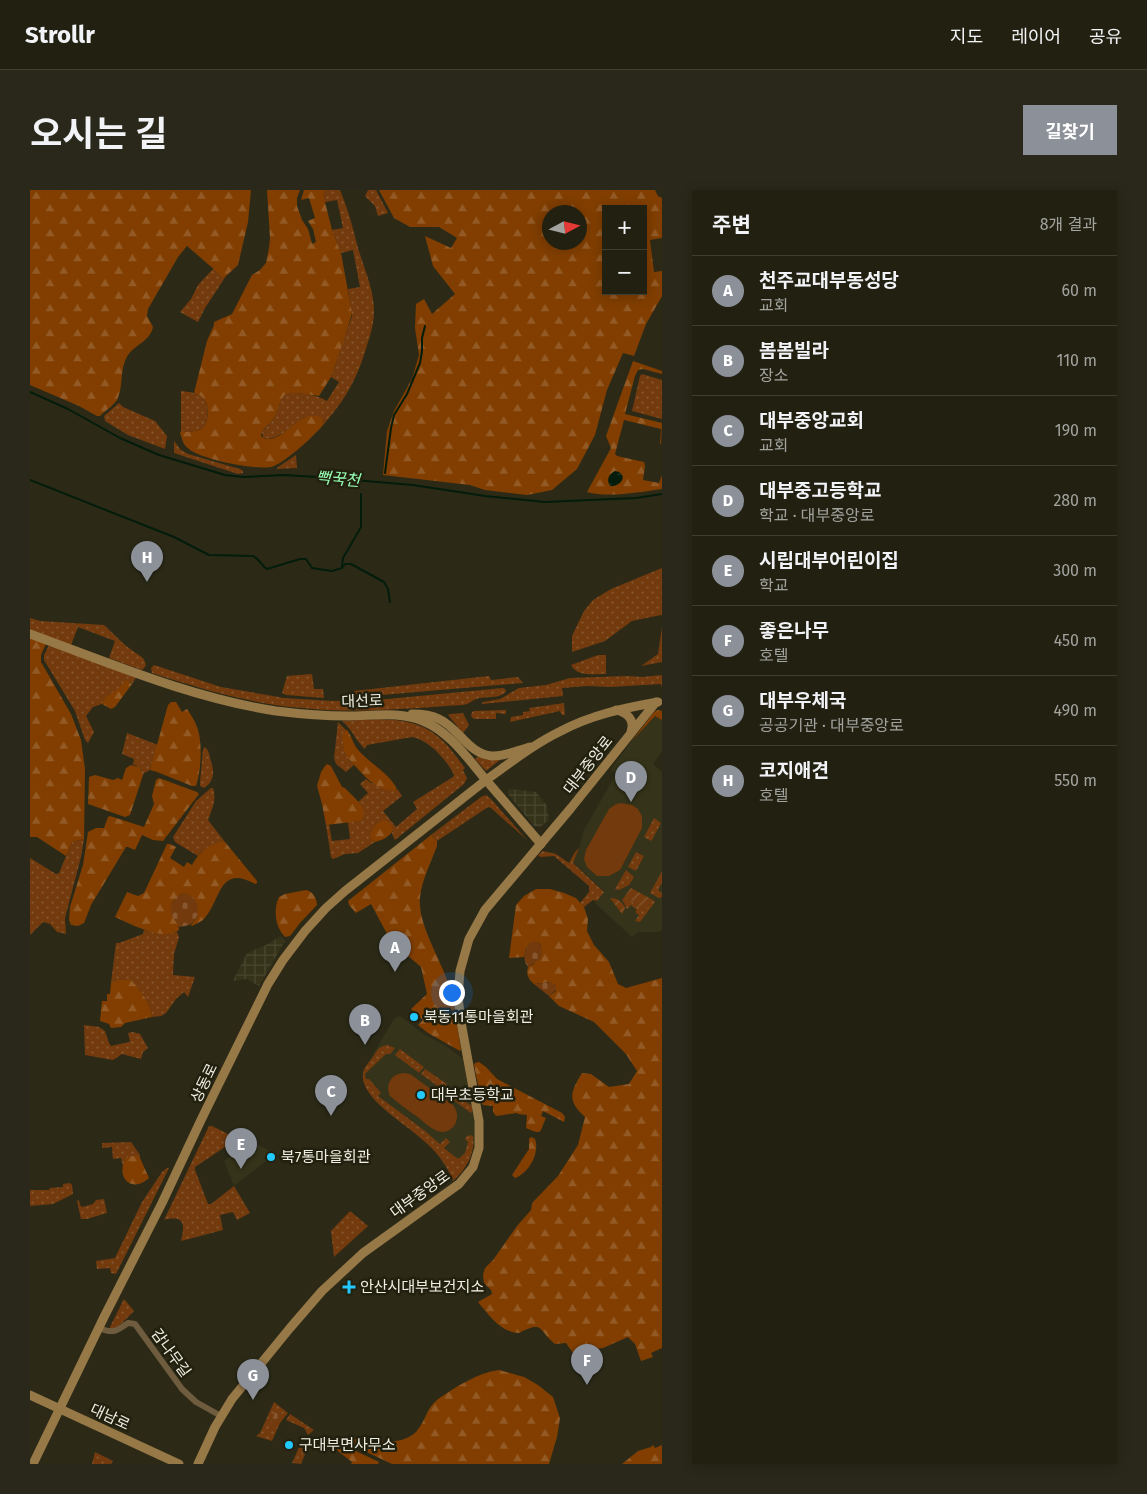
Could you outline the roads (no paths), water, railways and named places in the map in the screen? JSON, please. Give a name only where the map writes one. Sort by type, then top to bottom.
[{"type":"street","name":"대선로","points":[[30,634],[179,688],[251,706],[277,711],[327,716],[395,714],[417,719],[440,730],[458,747],[486,780]]},
{"type":"street","points":[[540,844],[486,780],[537,745],[573,725],[616,710],[659,702]]},
{"type":"street","name":"대부중앙로","points":[[198,1464],[221,1416],[239,1390],[310,1305],[363,1253],[459,1184],[472,1167],[479,1148],[479,1121],[459,1008],[458,990],[460,971],[469,939],[484,910],[582,795],[631,732],[659,702]]},
{"type":"street","points":[[616,710],[623,712],[631,718],[633,726],[631,732]]},
{"type":"street","points":[[395,714],[420,714],[440,719],[474,749],[492,756],[500,756],[537,745]]},
{"type":"street","name":"상동로","points":[[33,1464],[275,972],[310,924],[336,899],[486,780]]},
{"type":"street","name":"감나무길","points":[[99,1328],[110,1332],[118,1330],[128,1323],[134,1324],[182,1389],[196,1402],[221,1416]]},
{"type":"street","name":"대남로","points":[[30,1395],[179,1464]]},
{"type":"water","points":[[615,471],[622,474],[622,480],[614,486],[610,486],[609,477]]},
{"type":"waterway","points":[[385,473],[394,415],[407,394],[420,363],[425,326]]},
{"type":"waterway","name":"뻑꾹천","points":[[30,392],[68,409],[120,438],[159,455],[225,475],[244,477],[284,475],[413,485],[485,496],[545,502],[636,498],[662,494]]},
{"type":"waterway","points":[[30,480],[174,537],[209,555],[253,556],[267,569],[300,559],[306,559],[312,568],[332,571],[342,568],[345,564],[351,564],[384,582],[388,589],[390,602]]},
{"type":"waterway","points":[[342,566],[343,558],[361,527],[361,494]]},
{"type":"place","name":"코지애견","points":[[147,582]]},
{"type":"place","name":"대부중고등학교","points":[[631,802]]},
{"type":"place","name":"천주교대부동성당","points":[[395,972]]},
{"type":"place","name":"북동11통마을회관","points":[[414,1017]]},
{"type":"place","name":"봄봄빌라","points":[[365,1045]]},
{"type":"place","name":"대부초등학교","points":[[421,1095]]},
{"type":"place","name":"대부중앙교회","points":[[331,1116]]},
{"type":"place","name":"북7통마을회관","points":[[271,1157]]},
{"type":"place","name":"시립대부어린이집","points":[[241,1169]]},
{"type":"place","name":"안산시대부보건지소","points":[[349,1287]]},
{"type":"place","name":"좋은나무","points":[[587,1385]]},
{"type":"place","name":"대부우체국","points":[[253,1400]]},
{"type":"place","name":"구대부면사무소","points":[[289,1445]]}]
